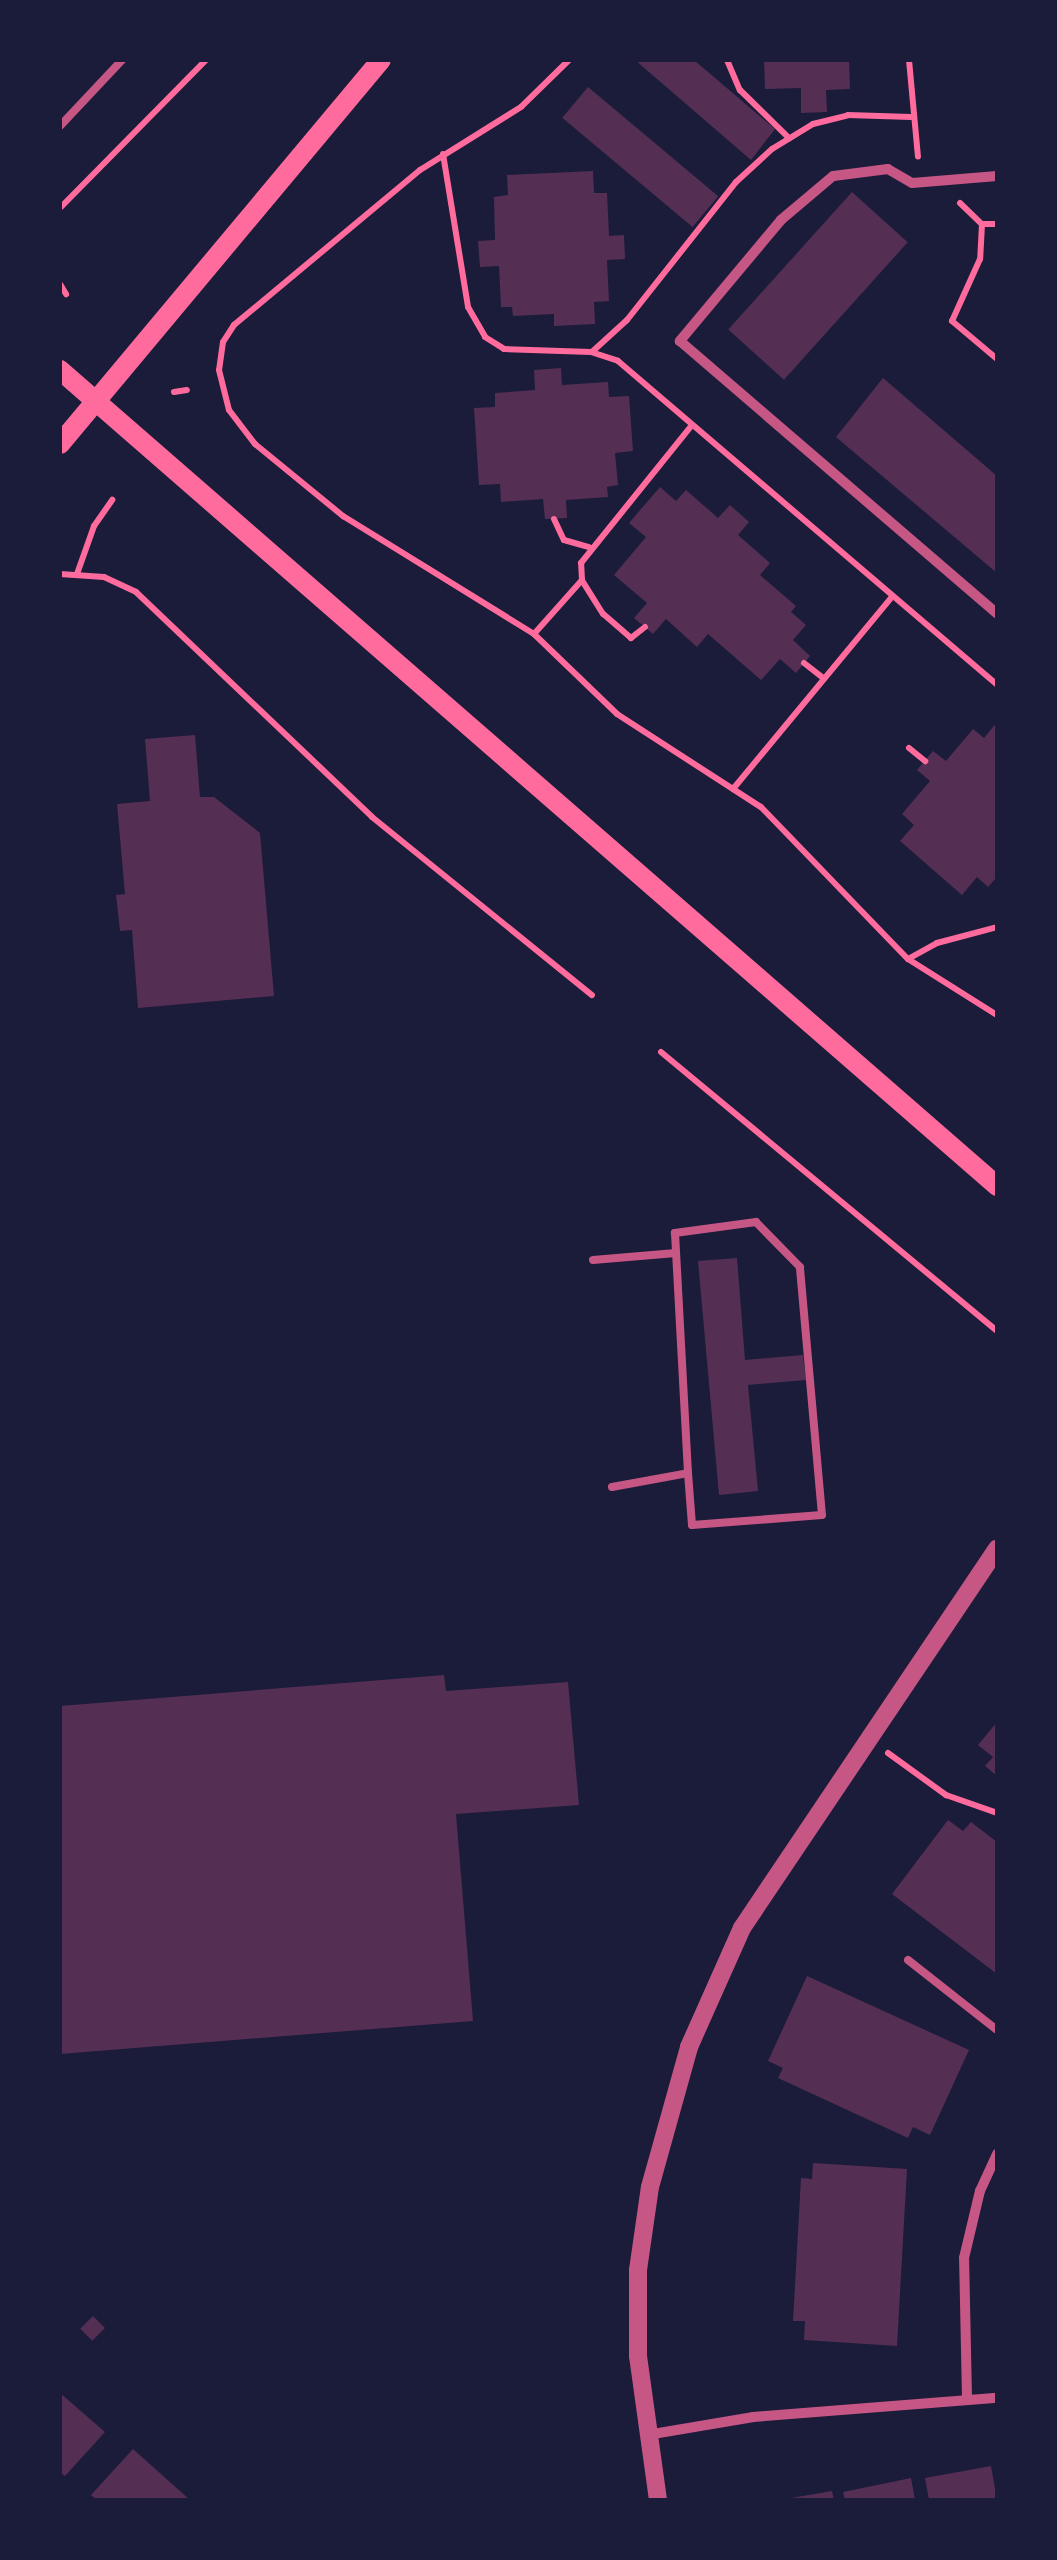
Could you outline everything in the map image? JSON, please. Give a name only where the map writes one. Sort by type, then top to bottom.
[{"type":"main road","points":[[60,444],[381,60]]},
{"type":"main road","points":[[60,370],[997,1186]]},
{"type":"street","points":[[997,176],[912,183],[888,169],[833,176],[781,220],[680,342],[997,614]]},
{"type":"street","points":[[658,2500],[646,2435],[638,2270],[672,2100],[742,1928],[997,1549]]},
{"type":"street","points":[[968,2398],[964,2258],[980,2190],[997,2154]]},
{"type":"street","points":[[646,2435],[753,2417],[997,2398]]},
{"type":"lane","points":[[60,126],[122,60]]},
{"type":"lane","points":[[756,1222],[800,1267],[822,1515],[692,1525],[688,1473],[675,1232],[756,1222]]},
{"type":"lane","points":[[593,1260],[676,1253]]},
{"type":"lane","points":[[612,1487],[688,1473]]},
{"type":"lane","points":[[908,1960],[997,2030]]},
{"type":"path","points":[[60,208],[206,60]]},
{"type":"path","points":[[569,60],[521,107],[443,154],[234,325],[220,356],[224,397],[255,444],[344,516],[534,634],[617,714],[732,788],[801,842],[908,959],[997,1016]]},
{"type":"path","points":[[727,60],[740,90],[790,138]]},
{"type":"path","points":[[909,60],[913,151]]},
{"type":"path","points":[[591,352],[627,320],[753,164],[790,138],[848,115],[911,118]]},
{"type":"path","points":[[443,154],[468,307],[485,337],[526,352],[591,352],[618,362],[997,686]]},
{"type":"path","points":[[997,224],[982,224],[980,258],[952,321],[997,359]]},
{"type":"path","points":[[60,284],[66,294]]},
{"type":"path","points":[[174,392],[188,390]]},
{"type":"path","points":[[534,634],[582,580],[589,547],[691,426]]},
{"type":"path","points":[[77,574],[94,526],[112,500]]},
{"type":"path","points":[[554,519],[564,540],[589,547]]},
{"type":"path","points":[[60,574],[120,582],[136,592],[372,817],[592,995]]},
{"type":"path","points":[[582,580],[604,614],[631,638],[645,627]]},
{"type":"path","points":[[732,788],[892,597]]},
{"type":"path","points":[[804,663],[822,677]]},
{"type":"path","points":[[909,748],[925,761]]},
{"type":"path","points":[[908,959],[997,927]]},
{"type":"path","points":[[661,1052],[997,1331]]},
{"type":"path","points":[[867,1737],[946,1795],[997,1813]]},
{"type":"building","points":[[635,60],[694,60],[775,129],[751,160]]},
{"type":"building","points":[[764,60],[849,60],[850,89],[826,90],[827,112],[801,113],[801,88],[765,89]]},
{"type":"building","points":[[588,87],[718,196],[693,227],[562,118]]},
{"type":"building","points":[[593,171],[594,193],[607,193],[609,236],[624,235],[625,259],[607,260],[609,301],[594,302],[595,324],[554,326],[554,314],[513,316],[512,307],[501,307],[499,266],[480,267],[478,241],[495,240],[494,197],[508,195],[507,175]]},
{"type":"building","points":[[852,192],[908,242],[784,380],[728,329]]},
{"type":"building","points":[[561,368],[562,385],[608,382],[609,397],[629,396],[633,451],[615,453],[618,485],[607,487],[608,497],[566,500],[567,518],[545,519],[543,499],[501,502],[500,484],[479,485],[474,408],[495,407],[495,393],[535,390],[534,370]]},
{"type":"building","points":[[883,378],[997,476],[997,573],[836,437]]},
{"type":"building","points":[[660,487],[676,501],[686,490],[718,518],[730,505],[749,522],[738,535],[770,563],[760,575],[796,606],[791,612],[806,625],[793,640],[810,656],[796,673],[780,659],[761,680],[708,634],[697,647],[666,619],[653,634],[634,618],[647,603],[614,575],[646,537],[629,523]]},
{"type":"building","points":[[997,722],[997,877],[988,887],[977,877],[962,895],[900,841],[914,825],[902,814],[930,781],[917,770],[933,751],[946,761],[973,729],[984,738]]},
{"type":"building","points":[[195,735],[200,797],[214,797],[260,833],[274,996],[138,1008],[132,930],[120,931],[116,895],[125,894],[117,804],[150,801],[145,739]]},
{"type":"building","points":[[737,1258],[745,1360],[803,1355],[806,1380],[748,1385],[758,1491],[719,1495],[698,1261]]},
{"type":"building","points":[[444,1675],[446,1691],[568,1682],[579,1805],[456,1814],[473,2021],[60,2054],[60,1706]]},
{"type":"building","points":[[997,1722],[997,1776],[985,1766],[993,1757],[978,1745]]},
{"type":"building","points":[[948,1820],[963,1831],[971,1822],[997,1842],[997,1974],[892,1894]]},
{"type":"building","points":[[807,1976],[969,2050],[930,2135],[913,2127],[908,2138],[778,2078],[783,2068],[768,2061]]},
{"type":"building","points":[[813,2163],[907,2169],[897,2346],[804,2340],[805,2321],[793,2321],[801,2178],[812,2179]]},
{"type":"building","points":[[93,2316],[105,2328],[92,2341],[80,2329]]},
{"type":"building","points":[[60,2393],[105,2432],[65,2476],[60,2472]]},
{"type":"building","points":[[133,2449],[190,2500],[97,2500],[91,2495]]},
{"type":"building","points":[[991,2466],[997,2500],[929,2500],[925,2478]]},
{"type":"building","points":[[911,2478],[915,2500],[845,2500],[843,2492]]},
{"type":"building","points":[[832,2491],[834,2500],[791,2498]]}]
